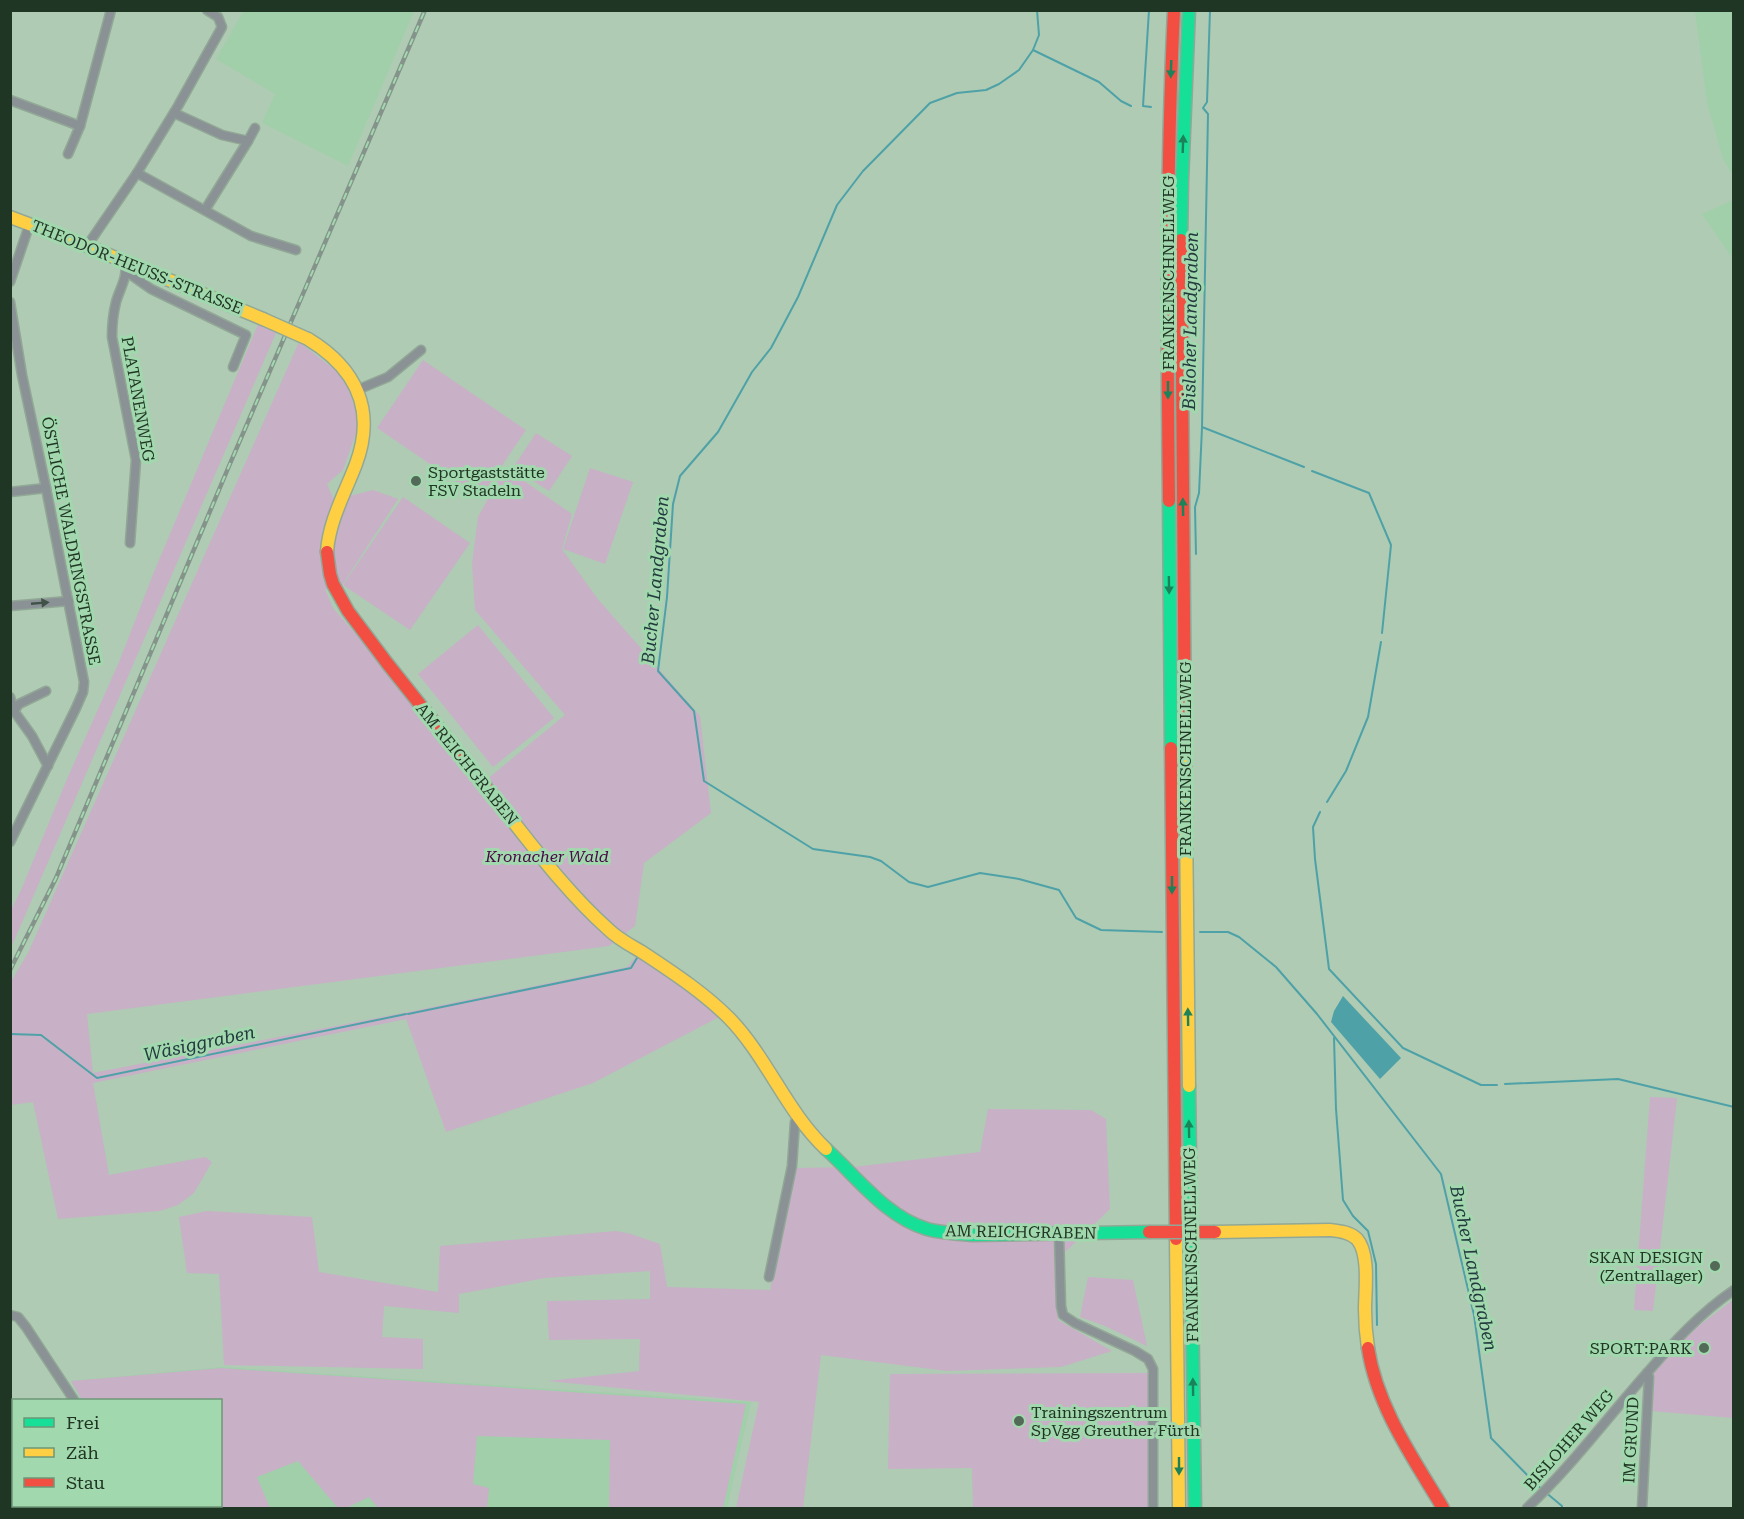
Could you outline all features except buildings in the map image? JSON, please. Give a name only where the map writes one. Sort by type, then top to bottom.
[{"type":"main road","name":"FRANKENSCHNELLWEG","points":[[1174,10],[1170,80],[1167,291],[1179,1509]]},
{"type":"main road","name":"FRANKENSCHNELLWEG","points":[[1189,10],[1182,181],[1181,280],[1186,907],[1195,1509]]},
{"type":"main road","name":"THEODOR-HEUSS-STRASSE","points":[[10,217],[87,246],[126,267],[309,339],[340,361],[357,390]]},
{"type":"main road","name":"AM REICHGRABEN","points":[[357,390],[365,414],[365,433],[354,470],[331,525],[328,542],[330,574],[340,599],[416,700],[556,873],[610,932],[698,990],[730,1019],[751,1043],[798,1118],[812,1135],[872,1193],[913,1223],[944,1233],[1059,1235],[1330,1230],[1352,1235],[1360,1244],[1365,1258],[1365,1328],[1368,1354],[1378,1391],[1400,1436],[1443,1509]]},
{"type":"street","points":[[68,154],[80,126],[92,86],[111,10]]},
{"type":"street","points":[[87,246],[137,173],[174,113],[222,27],[218,17],[207,10]]},
{"type":"street","points":[[10,100],[80,126]]},
{"type":"street","points":[[174,113],[222,135],[248,141]]},
{"type":"street","points":[[205,210],[255,128]]},
{"type":"street","points":[[137,173],[251,236],[296,250]]},
{"type":"street","points":[[10,282],[30,223]]},
{"type":"street","name":"THEODOR-HEUSS-STRASSE","points":[[126,267],[152,289],[246,335],[233,367]]},
{"type":"street","name":"PLATANENWEG","points":[[126,267],[112,319],[112,337],[136,460],[130,543]]},
{"type":"street","name":"ÖSTLICHE WALDRINGSTRASSE","points":[[10,302],[22,375],[84,682],[83,692],[10,842]]},
{"type":"street","points":[[357,390],[388,377],[421,350]]},
{"type":"street","points":[[10,376],[22,375]]},
{"type":"street","points":[[10,492],[46,488]]},
{"type":"street","points":[[10,606],[69,601]]},
{"type":"street","points":[[12,712],[19,704],[46,691]]},
{"type":"street","points":[[10,697],[12,712],[32,736],[48,766]]},
{"type":"street","points":[[769,1277],[792,1166],[795,1122],[798,1118]]},
{"type":"street","points":[[1059,1235],[1063,1315],[1135,1351],[1152,1364],[1153,1509]]},
{"type":"street","name":"BISLOHER WEG","points":[[1527,1509],[1670,1347],[1700,1317],[1734,1290]]},
{"type":"street","points":[[10,1315],[18,1317],[26,1326],[73,1399]]},
{"type":"street","name":"IM GRUND","points":[[1642,1509],[1649,1377],[1647,1373]]},
{"type":"shaded area","points":[[244,10],[414,11],[348,166],[262,123],[275,94],[216,59]]},
{"type":"shaded area","points":[[1695,11],[1733,11],[1733,175],[1723,159],[1707,103]]},
{"type":"shaded area","points":[[1733,200],[1733,259],[1702,214]]},
{"type":"shaded area","points":[[221,1367],[751,1402],[727,1508],[42,1508],[222,1507],[222,1399],[80,1399],[71,1381]]},
{"type":"green space","points":[[259,322],[276,333],[11,948],[11,910],[119,662],[154,572]]},
{"type":"green space","name":"Kronacher Wald","points":[[299,342],[344,377],[360,422],[343,470],[327,484],[334,500],[373,490],[398,499],[339,590],[325,589],[333,608],[485,781],[565,715],[475,610],[472,564],[478,517],[505,468],[572,514],[562,549],[597,598],[700,716],[711,813],[644,863],[635,926],[609,946],[87,1014],[93,1073],[627,967],[638,954],[683,984],[721,1016],[593,1083],[446,1132],[406,1019],[93,1083],[109,1175],[205,1157],[212,1162],[194,1193],[178,1205],[160,1211],[58,1219],[33,1102],[11,1105],[10,983],[28,953]]},
{"type":"green space","points":[[423,360],[526,430],[480,498],[377,428]]},
{"type":"green space","points":[[536,433],[572,456],[549,491],[513,468]]},
{"type":"green space","points":[[590,468],[633,482],[605,564],[563,549]]},
{"type":"green space","points":[[403,497],[470,543],[410,630],[343,585]]},
{"type":"green space","points":[[478,625],[554,718],[493,767],[418,674]]},
{"type":"green space","points":[[1650,1097],[1677,1098],[1653,1311],[1634,1310]]},
{"type":"green space","points":[[988,1109],[1091,1110],[1106,1119],[1110,1209],[1056,1261],[1058,1320],[1112,1351],[1061,1367],[947,1371],[821,1355],[803,1508],[736,1508],[759,1402],[548,1381],[639,1371],[640,1339],[549,1340],[547,1301],[650,1299],[650,1271],[545,1278],[459,1294],[459,1313],[384,1306],[382,1337],[423,1339],[423,1369],[224,1365],[219,1274],[187,1273],[179,1217],[207,1211],[312,1217],[319,1272],[438,1292],[440,1246],[616,1231],[660,1244],[667,1287],[770,1290],[794,1168],[853,1167],[980,1152]]},
{"type":"green space","points":[[1088,1277],[1133,1280],[1147,1346],[1080,1317]]},
{"type":"green space","name":"SPORT:PARK","points":[[1733,1300],[1733,1418],[1651,1411],[1654,1369],[1697,1327]]},
{"type":"green space","points":[[221,1368],[746,1404],[723,1508],[609,1508],[610,1440],[477,1436],[473,1484],[489,1488],[487,1508],[378,1508],[369,1497],[346,1508],[338,1508],[298,1461],[257,1477],[270,1508],[45,1508],[222,1507],[222,1399],[81,1399],[71,1381]]},
{"type":"green space","name":"Trainingszentrum SpVgg Greuther Fürth","points":[[1150,1373],[1150,1508],[973,1508],[972,1468],[888,1469],[890,1374]]},
{"type":"water","points":[[1343,996],[1401,1058],[1380,1079],[1331,1022],[1334,1011]]},
{"type":"waterway","name":"Bucher Landgraben","points":[[1037,10],[1039,35],[1033,50],[1019,70],[986,90],[957,93],[930,103],[863,171],[837,205],[798,297],[771,348],[752,372],[718,432],[680,476],[673,504],[667,597],[658,671],[694,711],[704,781],[813,849],[870,857],[881,861],[909,882],[928,887],[980,873],[1019,879],[1059,890],[1076,918],[1101,930],[1162,932]]},
{"type":"waterway","points":[[1149,10],[1143,106],[1151,107]]},
{"type":"waterway","name":"Bisloher Landgraben","points":[[1210,10],[1207,102],[1203,108],[1208,114],[1202,427],[1304,467]]},
{"type":"waterway","name":"Bisloher Landgraben","points":[[1033,50],[1099,82],[1121,101],[1131,106]]},
{"type":"waterway","points":[[1196,554],[1195,507],[1199,493],[1202,428]]},
{"type":"waterway","name":"Bisloher Landgraben","points":[[1312,471],[1369,493],[1391,545],[1382,633]]},
{"type":"waterway","name":"Bisloher Landgraben","points":[[1327,802],[1346,771],[1368,717],[1381,642]]},
{"type":"waterway","name":"Bisloher Landgraben","points":[[1320,812],[1313,827],[1329,969],[1403,1048],[1481,1085],[1497,1085]]},
{"type":"waterway","name":"Bucher Landgraben","points":[[1200,932],[1228,932],[1239,937],[1276,967],[1317,1014],[1441,1174],[1474,1315],[1491,1438],[1562,1508]]},
{"type":"waterway","name":"Wäsiggraben","points":[[408,1014],[631,968],[637,958]]},
{"type":"waterway","name":"Wäsiggraben","points":[[10,1034],[41,1035],[97,1078],[406,1014]]},
{"type":"waterway","points":[[1334,1038],[1336,1109],[1343,1200],[1353,1216],[1368,1231],[1376,1264],[1377,1325]]},
{"type":"waterway","name":"Bisloher Landgraben","points":[[1505,1084],[1618,1079],[1734,1107]]},
{"type":"railway","points":[[10,970],[56,878],[229,466],[425,10]]},
{"type":"traffic: fast","points":[[1181,240],[1189,10]]},
{"type":"traffic: fast","points":[[1169,501],[1171,748]]},
{"type":"traffic: fast","points":[[1189,1086],[1195,1508]]},
{"type":"traffic: fast","points":[[826,1149],[885,1206],[912,1223],[927,1229],[973,1235],[1149,1232]]},
{"type":"traffic: fast","points":[[10,1428],[12,1434]]},
{"type":"traffic: slow","points":[[10,217],[87,246],[263,319]]},
{"type":"traffic: slow","points":[[263,319],[308,339]]},
{"type":"traffic: slow","points":[[308,339],[325,350],[350,377],[358,392],[364,426],[362,444],[334,518],[327,552]]},
{"type":"traffic: slow","points":[[1185,734],[1189,1086]]},
{"type":"traffic: slow","points":[[489,791],[546,863],[592,914],[616,936],[687,983],[729,1018],[755,1050],[799,1118],[826,1149]]},
{"type":"traffic: slow","points":[[1215,1232],[1330,1230],[1344,1232],[1357,1239],[1364,1254],[1365,1263],[1365,1319],[1368,1348]]},
{"type":"traffic: slow","points":[[1176,1239],[1179,1508]]},
{"type":"traffic: jam","points":[[1169,501],[1168,194],[1174,10]]},
{"type":"traffic: jam","points":[[1181,240],[1185,734]]},
{"type":"traffic: jam","points":[[327,552],[333,584],[348,611],[489,791]]},
{"type":"traffic: jam","points":[[1171,748],[1176,1239]]},
{"type":"traffic: jam","points":[[1149,1232],[1215,1232]]},
{"type":"traffic: jam","points":[[1368,1348],[1379,1391],[1388,1411],[1408,1451],[1443,1508]]},
{"type":"place","name":"Sportgaststätte FSV Stadeln","points":[[416,481]]},
{"type":"place","name":"SKAN DESIGN (Zentrallager)","points":[[1715,1266]]},
{"type":"place","name":"SPORT:PARK","points":[[1704,1348]]},
{"type":"place","name":"Trainingszentrum SpVgg Greuther Fürth","points":[[1019,1421]]}]
